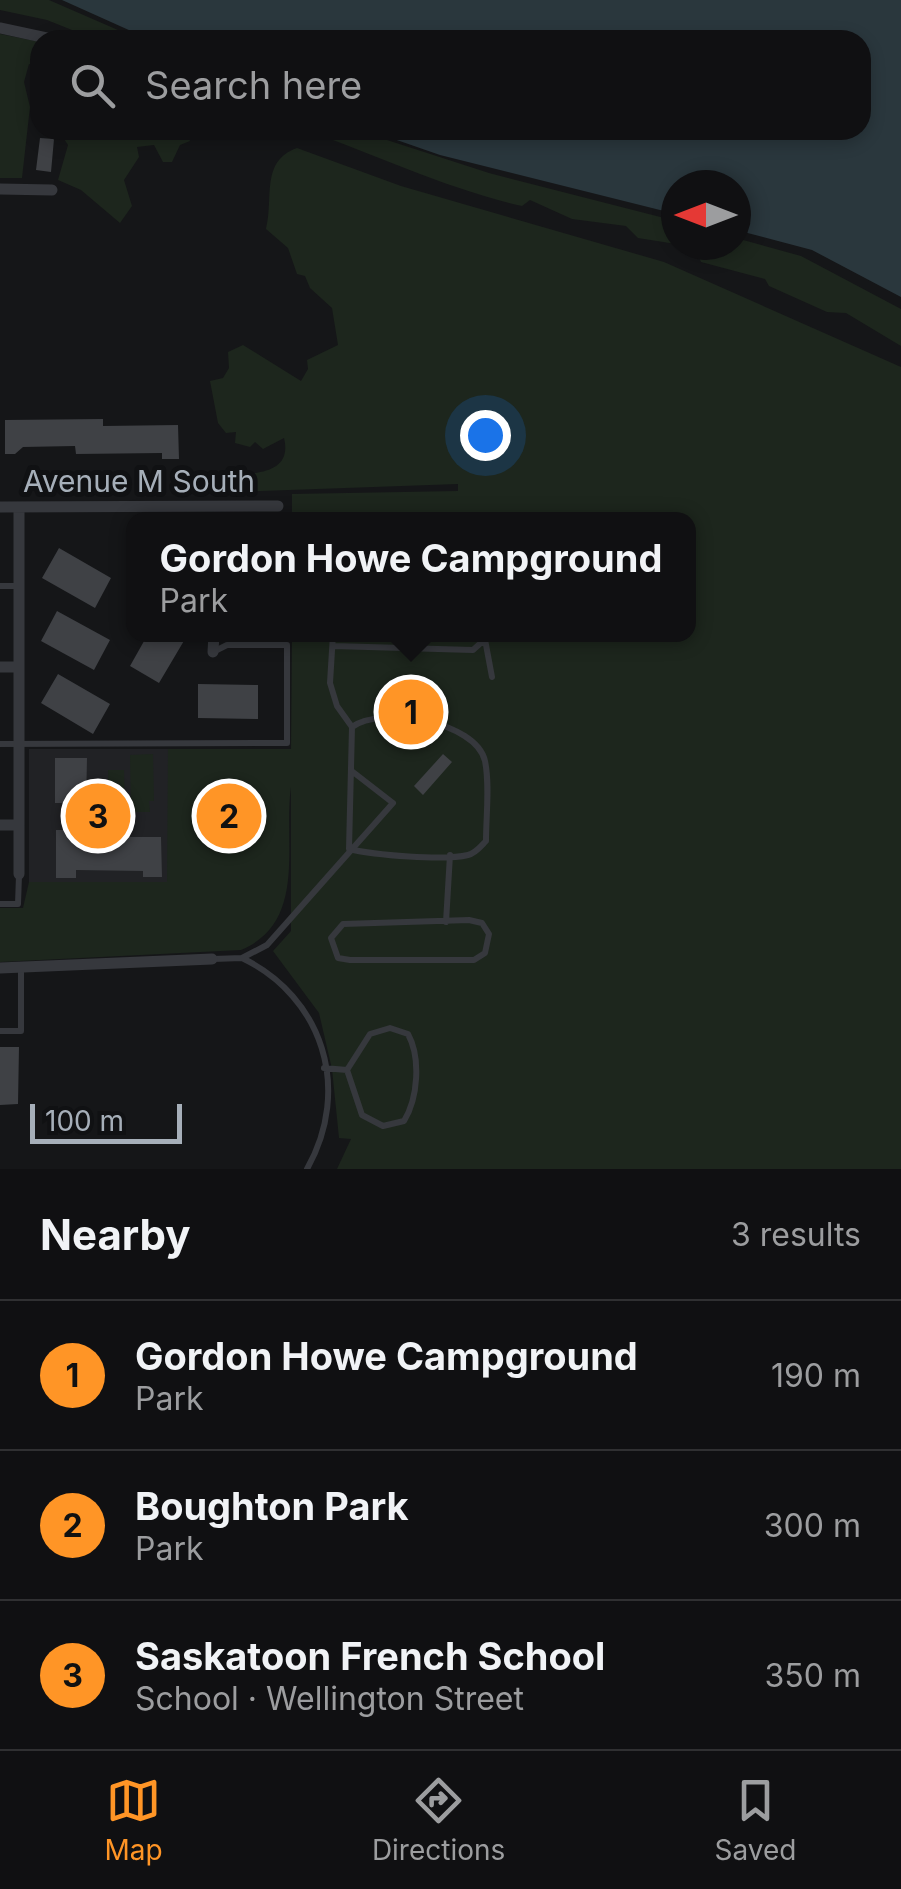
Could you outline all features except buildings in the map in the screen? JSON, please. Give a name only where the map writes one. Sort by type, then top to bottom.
[{"type":"street","points":[[0,28],[30,34]]},
{"type":"street","points":[[0,189],[52,190]]},
{"type":"street","name":"Avenue M South","points":[[224,512],[278,506]]},
{"type":"street","name":"Avenue M South","points":[[0,507],[182,512]]},
{"type":"street","points":[[19,507],[19,874]]},
{"type":"street","points":[[214,642],[214,652]]},
{"type":"street","points":[[0,667],[18,667]]},
{"type":"street","points":[[0,826],[19,826]]},
{"type":"street","points":[[0,968],[212,958]]},
{"type":"lane","points":[[0,586],[18,586]]},
{"type":"lane","points":[[334,642],[330,683],[337,706],[352,727],[350,849]]},
{"type":"lane","points":[[417,642],[417,648]]},
{"type":"lane","points":[[334,646],[473,650],[480,642]]},
{"type":"lane","points":[[485,642],[492,677]]},
{"type":"lane","points":[[0,744],[286,743],[287,645],[227,646],[214,652]]},
{"type":"lane","points":[[350,849],[468,855],[486,841],[485,759],[475,744],[430,722],[387,717],[364,719],[352,727]]},
{"type":"lane","points":[[242,958],[267,945],[393,804],[352,771]]},
{"type":"lane","points":[[446,922],[450,855]]},
{"type":"lane","points":[[0,904],[18,904],[19,874]]},
{"type":"lane","points":[[446,922],[482,923],[490,934],[485,953],[474,960],[350,960],[338,958],[332,949],[331,938],[343,924],[446,922]]},
{"type":"lane","points":[[212,958],[242,958],[273,974],[296,995],[314,1021],[324,1068],[322,1135],[307,1169]]},
{"type":"lane","points":[[0,1032],[21,1031],[20,967]]},
{"type":"lane","points":[[390,1028],[408,1034],[416,1070],[404,1121],[383,1126],[362,1115],[347,1070],[370,1034],[390,1028]]},
{"type":"lane","points":[[324,1068],[347,1070]]},
{"type":"shaded area","points":[[0,0],[49,0],[118,30],[72,30],[0,10]]},
{"type":"shaded area","points":[[62,0],[901,0],[901,297],[812,250],[751,234],[751,170],[661,170],[661,210],[440,155],[397,140],[871,140],[871,30],[129,30]]},
{"type":"shaded area","points":[[0,34],[30,40],[30,64],[24,82],[30,107],[22,178],[0,178]]},
{"type":"shaded area","points":[[65,140],[190,141],[180,145],[172,162],[163,162],[154,145],[137,147],[139,157],[124,180],[132,206],[120,223],[81,190],[58,180],[68,145]]},
{"type":"shaded area","points":[[332,140],[387,140],[489,173],[661,217],[661,242],[638,238],[626,226],[572,219],[530,200],[522,206],[468,191]]},
{"type":"shaded area","points":[[297,148],[401,186],[664,262],[901,367],[901,1169],[337,1169],[351,1139],[339,1138],[332,1069],[319,1013],[273,951],[291,931],[291,787],[284,901],[276,921],[262,937],[241,950],[0,962],[0,908],[23,908],[29,882],[167,882],[168,749],[291,749],[292,642],[696,642],[696,512],[292,512],[292,494],[458,491],[458,484],[230,492],[187,488],[193,477],[268,470],[279,464],[285,453],[284,438],[263,449],[255,442],[250,447],[235,443],[236,432],[226,433],[218,423],[210,381],[223,378],[229,368],[228,352],[243,345],[301,381],[308,369],[307,360],[338,345],[332,308],[310,288],[305,276],[297,274],[288,248],[266,229],[273,171],[285,154]]},
{"type":"shaded area","points":[[751,242],[801,256],[901,309],[901,346],[846,313],[827,312],[769,286],[765,279],[701,262],[751,260]]},
{"type":"shaded area","points":[[29,749],[168,749],[168,883],[29,882]]},
{"type":"shaded area","points":[[153,754],[154,801],[149,801],[150,812],[131,812],[130,755]]},
{"type":"shaded area","points":[[108,770],[124,770],[125,811],[109,812]]},
{"type":"place","name":"Gordon Howe Campground","points":[[411,712]]},
{"type":"place","name":"Saskatoon French School","points":[[98,816]]},
{"type":"place","name":"Boughton Park","points":[[229,816]]}]
